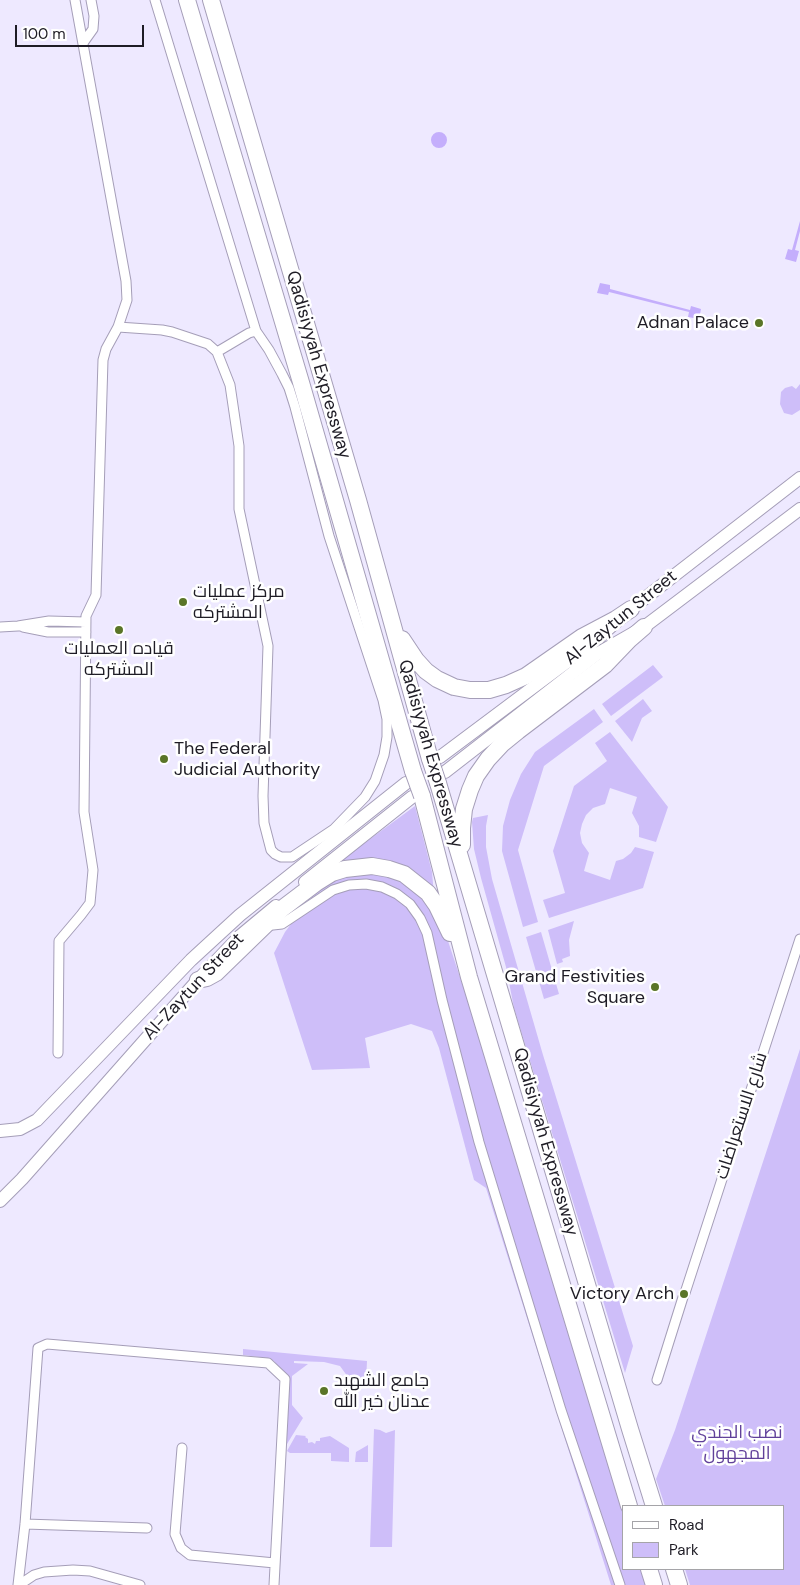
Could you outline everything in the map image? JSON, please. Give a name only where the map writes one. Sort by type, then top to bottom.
[{"type":"highway","name":"Qadisiyyah Expressway","points":[[187,0],[300,379],[410,777],[629,1505]]},
{"type":"highway","name":"Qadisiyyah Expressway","points":[[211,0],[392,622],[441,778],[466,877],[654,1505]]},
{"type":"highway","points":[[219,0],[238,93]]},
{"type":"highway","points":[[392,622],[416,660],[437,679],[454,687],[470,690],[489,690],[526,676],[582,637],[631,609]]},
{"type":"highway","points":[[466,877],[462,840],[464,809],[476,776],[502,744],[605,665],[637,631]]},
{"type":"highway","points":[[198,980],[216,973],[256,929],[316,883],[332,873],[358,866],[372,866],[404,874],[428,894],[437,906],[469,976]]},
{"type":"highway","points":[[649,1570],[654,1585]]},
{"type":"highway","points":[[674,1570],[679,1585]]},
{"type":"main road","name":"Al-Zaytun Street","points":[[435,758],[591,644],[631,609],[800,478]]},
{"type":"main road","name":"Al-Zaytun Street","points":[[441,778],[597,654],[637,631],[800,509]]},
{"type":"main road","points":[[617,621],[611,630],[610,637],[617,639],[637,631]]},
{"type":"main road","name":"Al-Zaytun Street","points":[[0,1131],[20,1129],[37,1120],[191,960],[240,915],[410,777]]},
{"type":"main road","name":"Al-Zaytun Street","points":[[256,929],[417,797]]},
{"type":"main road","points":[[240,915],[256,929]]},
{"type":"main road","name":"Al-Zaytun Street","points":[[0,1201],[22,1179],[198,980]]},
{"type":"street","points":[[58,1053],[59,942],[90,903],[93,870],[84,812],[86,616],[96,595],[103,360],[106,349],[118,327],[127,300],[126,281],[75,0]]},
{"type":"street","points":[[82,43],[93,29],[94,16],[91,0]]},
{"type":"street","points":[[118,327],[162,330],[208,344],[217,352],[230,385],[239,446],[239,508],[268,646],[264,823],[271,850],[281,857],[292,857],[334,829],[364,797],[375,781],[384,755],[388,737],[387,719],[383,700],[329,536],[293,400],[282,374],[256,331],[155,0]]},
{"type":"street","points":[[217,352],[256,331]]},
{"type":"street","points":[[0,627],[49,621],[86,622]]},
{"type":"street","points":[[18,626],[48,632],[86,632]]},
{"type":"street","points":[[256,929],[282,924],[333,890],[349,885],[366,884],[382,887],[397,894],[410,904],[420,918],[427,933],[442,1000],[482,1152],[561,1410],[620,1585]]},
{"type":"street","name":"شارع الاستعراضات","points":[[657,1380],[800,939]]},
{"type":"street","points":[[18,1585],[25,1524],[38,1348],[47,1344],[268,1363],[285,1379],[274,1585]]},
{"type":"street","points":[[182,1448],[175,1534],[181,1548],[190,1555],[275,1563]]},
{"type":"street","points":[[25,1524],[147,1528]]},
{"type":"street","points":[[18,1585],[34,1575],[44,1572],[73,1570],[90,1571],[140,1585]]},
{"type":"green space","points":[[800,384],[800,410],[792,415],[784,413],[780,404],[781,392],[785,388],[792,386],[796,389]]},
{"type":"green space","points":[[653,665],[663,677],[611,716],[602,704]]},
{"type":"green space","points":[[643,699],[652,711],[642,718],[632,742],[615,721]]},
{"type":"green space","points":[[594,709],[603,722],[544,766],[518,850],[538,922],[523,927],[502,851],[503,826],[510,800],[521,774],[535,752]]},
{"type":"green space","points":[[610,732],[668,807],[656,842],[639,837],[639,826],[632,813],[637,797],[610,788],[605,804],[593,808],[586,815],[582,824],[580,833],[582,843],[589,853],[584,871],[610,880],[616,861],[623,859],[635,847],[654,852],[643,888],[549,918],[543,900],[565,893],[553,851],[574,786],[607,761],[595,743]]},
{"type":"green space","points":[[415,806],[432,872],[435,906],[487,1058],[624,1505],[622,1505],[622,1570],[643,1570],[648,1585],[611,1585],[486,1188],[474,1180],[439,1048],[432,1031],[411,1024],[365,1038],[370,1068],[312,1070],[274,953],[285,932],[336,864]]},
{"type":"green space","points":[[488,815],[486,847],[492,879],[543,1055],[633,1346],[625,1373],[514,1008],[506,967],[481,878],[474,849],[472,822],[473,818]]},
{"type":"green space","points":[[574,921],[569,940],[570,956],[562,959],[563,962],[557,964],[548,930]]},
{"type":"green space","points":[[541,932],[559,994],[544,999],[526,937]]},
{"type":"green space","name":"نصب الجندي المجهول","points":[[800,1049],[800,1585],[690,1585],[685,1570],[785,1570],[785,1505],[665,1505],[656,1479],[675,1430]]},
{"type":"green space","points":[[243,1349],[367,1361],[366,1382],[353,1384],[340,1366],[324,1362],[294,1361],[294,1363],[308,1364],[292,1376],[292,1405],[303,1418],[287,1444],[283,1444],[286,1376],[274,1361],[268,1358],[243,1355]]},
{"type":"green space","points":[[374,1429],[386,1433],[395,1430],[392,1547],[370,1547]]},
{"type":"green space","points":[[296,1435],[306,1436],[308,1443],[312,1442],[315,1444],[316,1441],[320,1441],[320,1438],[330,1436],[349,1448],[349,1462],[331,1461],[331,1453],[290,1453],[287,1451]]},
{"type":"green space","points":[[368,1445],[368,1462],[355,1462],[356,1452]]},
{"type":"shaded area","points":[[439,132],[445,134],[447,140],[445,146],[439,148],[433,146],[431,140],[433,134]]},
{"type":"shaded area","points":[[800,221],[800,231],[795,250],[799,251],[796,262],[785,259],[788,249],[792,250]]},
{"type":"shaded area","points":[[600,283],[610,285],[610,289],[690,310],[691,306],[701,309],[699,319],[688,317],[689,312],[609,292],[608,295],[597,293]]},
{"type":"place","name":"Adnan Palace","points":[[759,323]]},
{"type":"place","name":"مركز عمليات المشتركه","points":[[183,602]]},
{"type":"place","name":"قياده العمليات المشتركه","points":[[119,630]]},
{"type":"place","name":"The Federal Judicial Authority","points":[[164,759]]},
{"type":"place","name":"Grand Festivities Square","points":[[655,987]]},
{"type":"place","name":"Victory Arch","points":[[684,1294]]},
{"type":"place","name":"جامع الشهيد عدنان خير الله","points":[[324,1391]]}]
